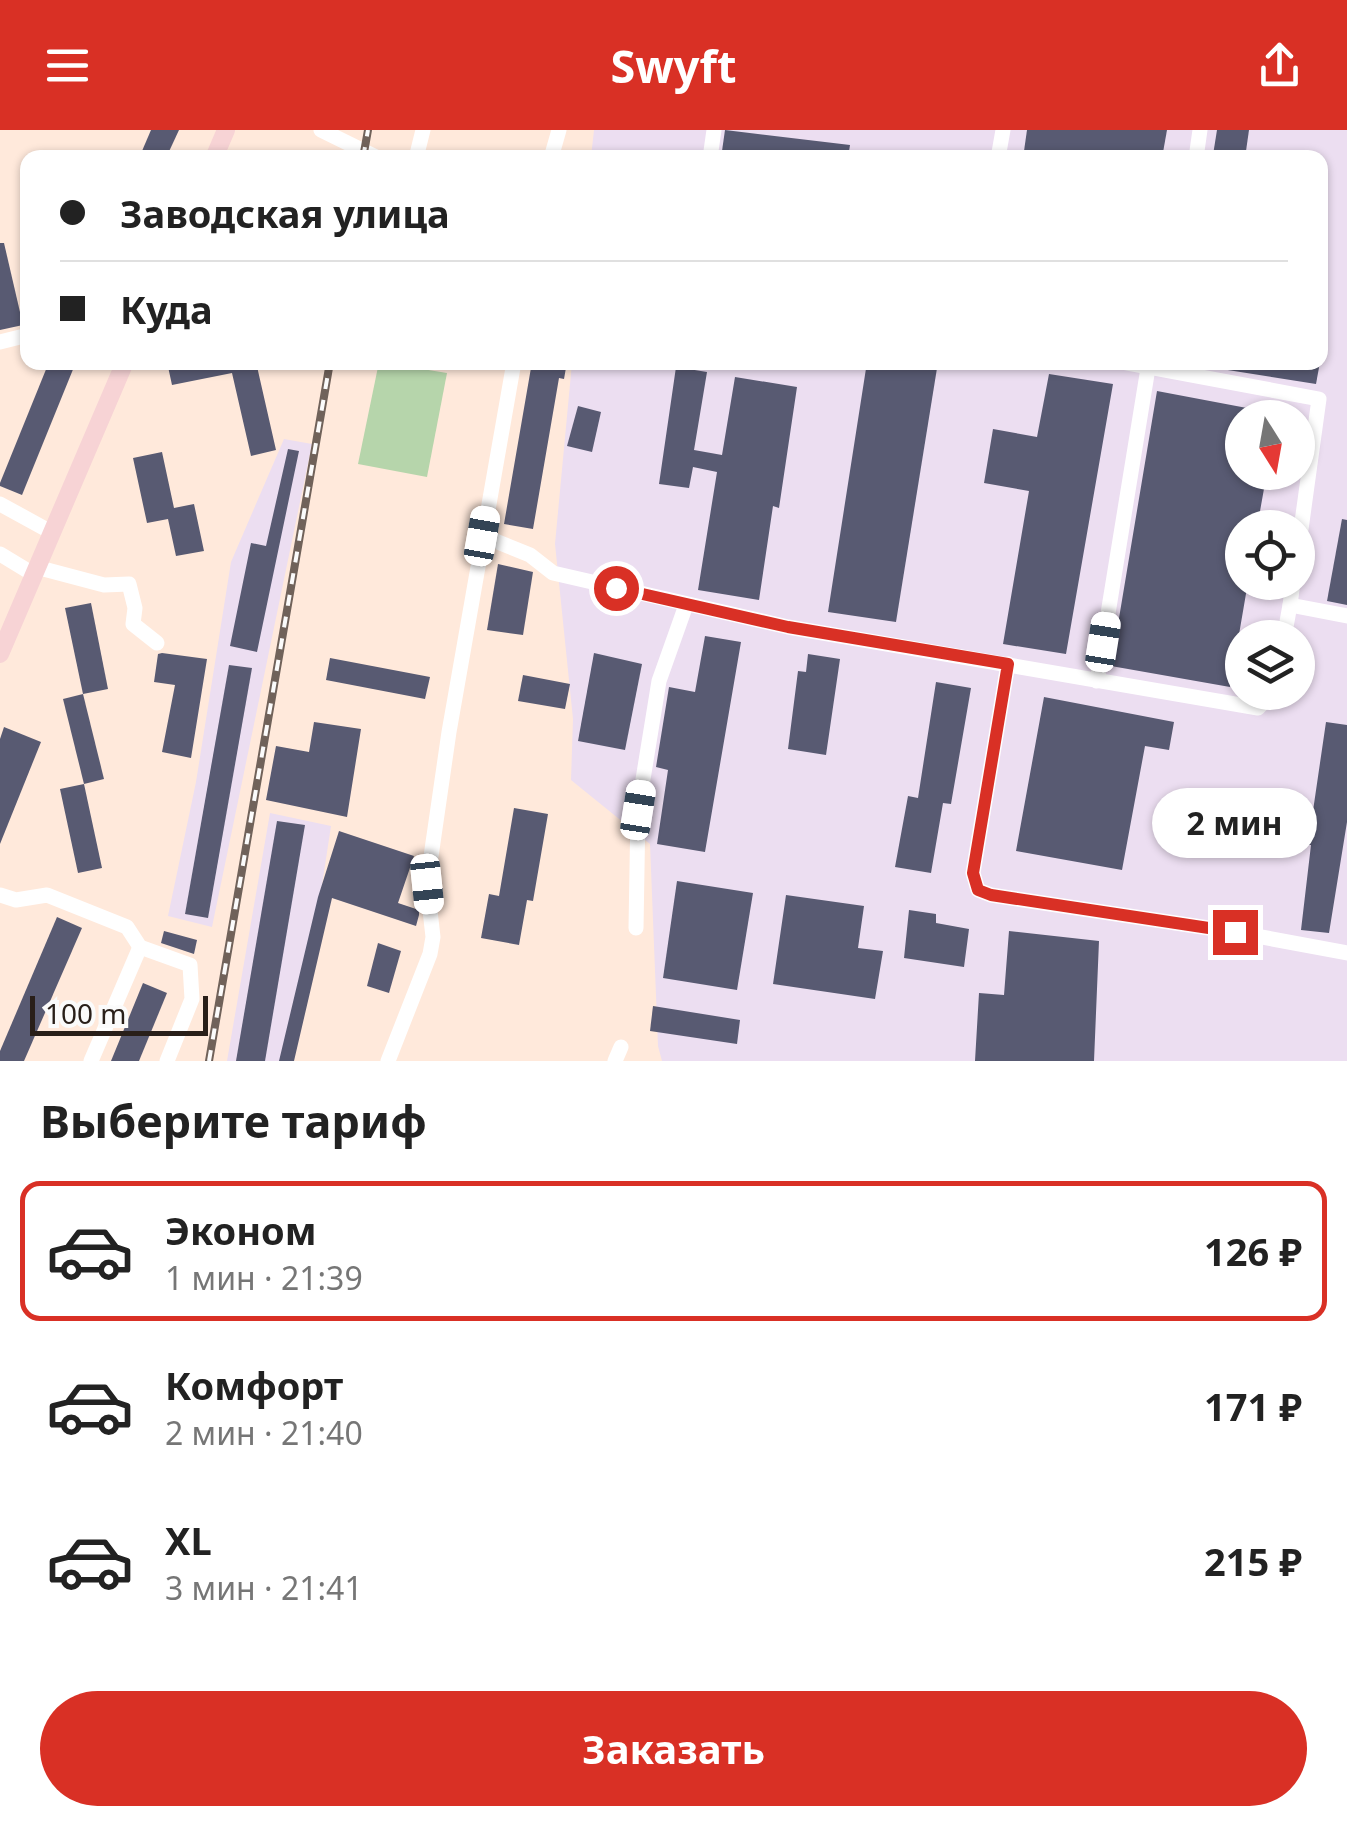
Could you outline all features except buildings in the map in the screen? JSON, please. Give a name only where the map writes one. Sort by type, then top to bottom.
[{"type":"main road","points":[[0,654],[118,370]]},
{"type":"street","points":[[321,130],[362,150]]},
{"type":"street","points":[[388,1061],[427,964],[433,937],[427,884],[513,370]]},
{"type":"street","points":[[1097,681],[1148,370]]},
{"type":"street","points":[[1178,370],[1320,399],[1304,510]]},
{"type":"street","points":[[0,504],[51,532]]},
{"type":"street","points":[[482,536],[530,555],[553,573],[686,606],[1225,702]]},
{"type":"street","points":[[0,554],[34,571],[104,584],[128,584],[135,608],[133,624],[157,643]]},
{"type":"street","points":[[1287,620],[1291,600]]},
{"type":"street","points":[[1290,604],[1347,616]]},
{"type":"street","points":[[636,928],[638,810],[659,681],[686,606]]},
{"type":"street","points":[[1008,664],[973,873],[978,890],[1347,953]]},
{"type":"street","points":[[0,894],[16,900],[47,895],[127,927],[140,947],[190,965],[192,999],[167,1061]]},
{"type":"street","points":[[92,1061],[140,947]]},
{"type":"shaded area","points":[[594,130],[1347,130],[1347,1061],[662,1061],[658,1046],[650,844],[571,780],[573,719],[555,544],[571,370],[1328,370],[1328,150],[592,150]]},
{"type":"shaded area","points":[[284,439],[312,444],[212,927],[168,916],[196,782],[231,562]]},
{"type":"shaded area","points":[[270,813],[331,826],[320,898],[291,1061],[227,1061]]},
{"type":"green space","points":[[377,370],[447,373],[427,477],[358,464]]},
{"type":"railway","points":[[364,150],[368,130]]},
{"type":"railway","points":[[209,1061],[329,370]]},
{"type":"route","points":[[616,588],[788,627],[1008,664],[973,873],[978,890],[1235,932]]}]
